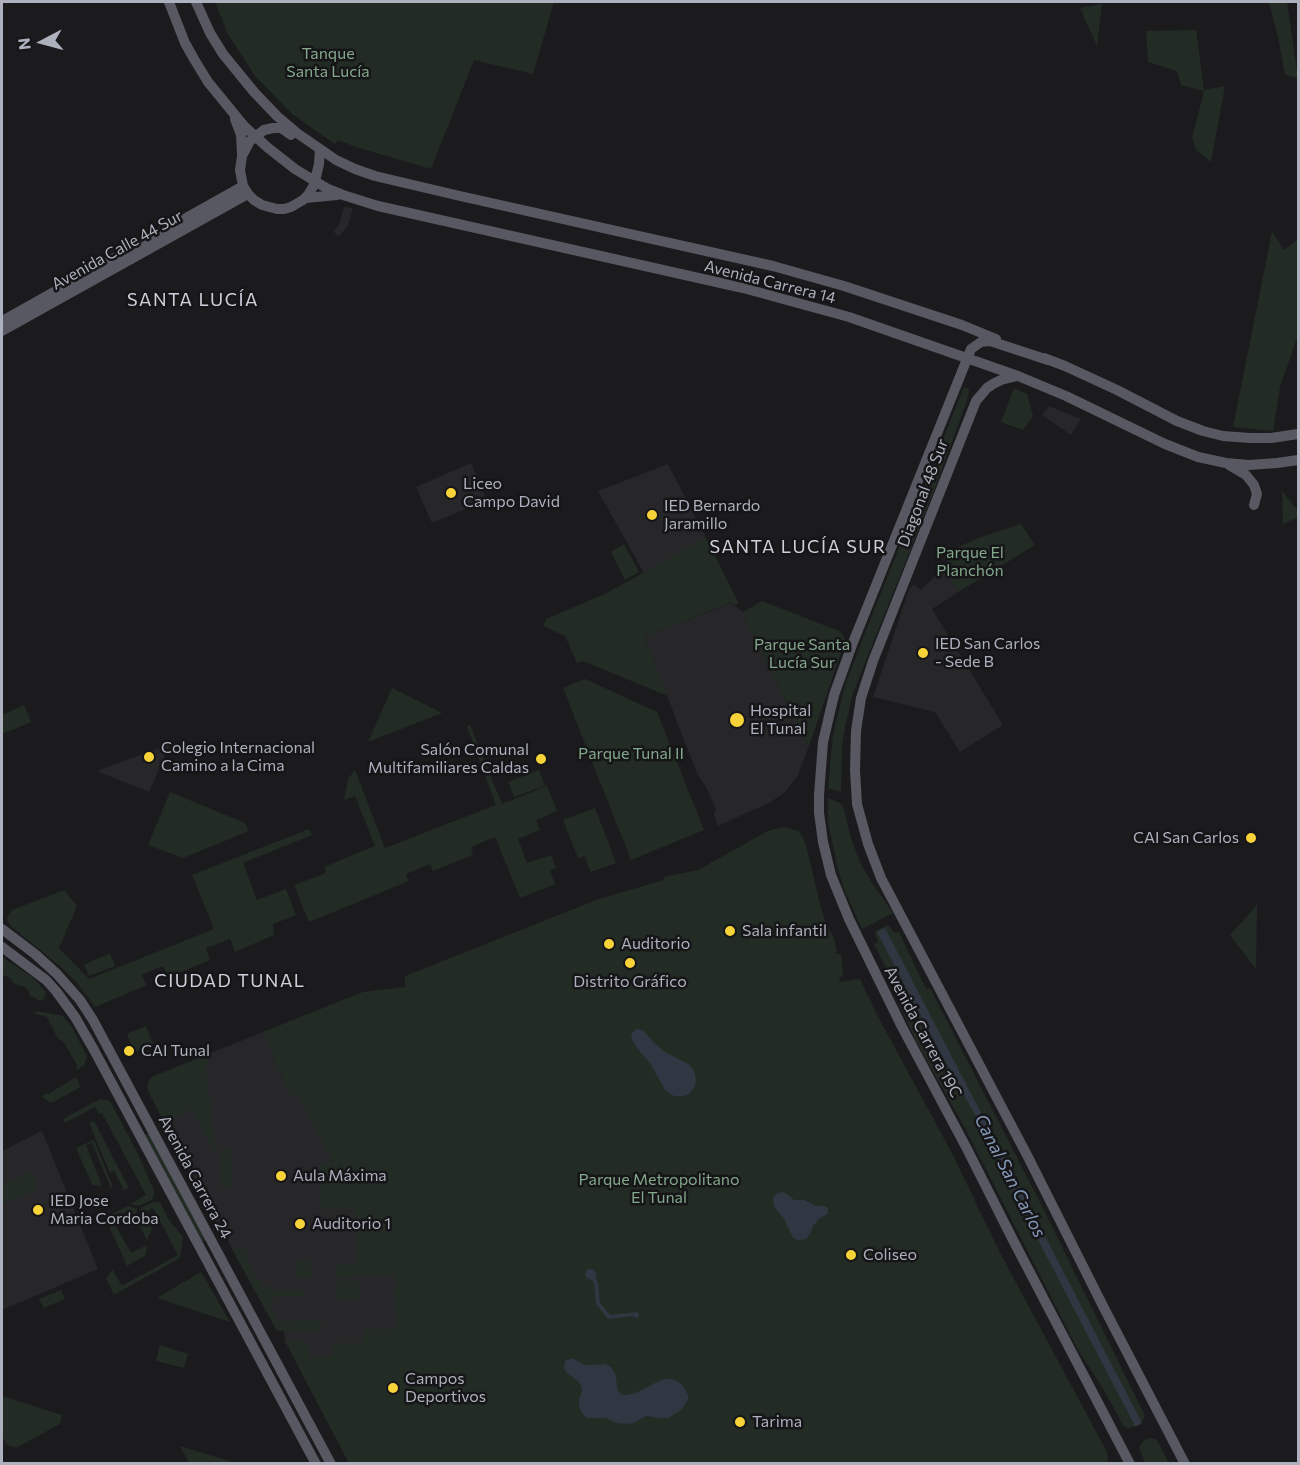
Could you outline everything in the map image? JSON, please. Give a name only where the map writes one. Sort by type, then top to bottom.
[{"type":"main road","name":"Avenida Carrera 14","points":[[169,2],[194,59],[233,113],[255,137],[295,169],[343,195],[387,208],[766,294],[849,317],[1018,376],[1081,402],[1165,444],[1198,457],[1249,465],[1299,460]]},
{"type":"main road","name":"Avenida Carrera 14","points":[[196,2],[210,33],[235,70],[277,116],[320,153]]},
{"type":"main road","points":[[233,113],[241,135],[242,156]]},
{"type":"main road","name":"Avenida Carrera 14","points":[[255,137],[268,129],[281,128],[320,153],[355,169],[392,180],[772,266],[844,286],[962,325],[1117,390],[1194,428],[1222,436],[1270,438],[1299,434]]},
{"type":"main road","points":[[255,137],[245,148],[240,162],[246,190],[254,200],[262,205],[277,209],[291,207],[304,199],[312,189],[320,153]]},
{"type":"main road","name":"Avenida Calle 44 Sur","points":[[2,321],[246,190]]},
{"type":"main road","name":"Avenida Calle 44 Sur","points":[[2,332],[246,190]]},
{"type":"main road","points":[[304,199],[325,195],[343,195]]},
{"type":"main road","points":[[967,358],[974,346],[990,341],[1048,360]]},
{"type":"main road","points":[[946,350],[956,368],[958,382]]},
{"type":"main road","name":"Diagonal 48 Sur","points":[[819,795],[823,742],[834,695],[967,358]]},
{"type":"main road","name":"Diagonal 48 Sur","points":[[1018,376],[993,384],[976,401],[873,661],[861,700],[856,731],[857,804],[874,861],[886,886],[1023,1146],[1185,1464]]},
{"type":"main road","points":[[1226,463],[1252,481],[1257,494],[1254,505]]},
{"type":"main road","name":"Avenida Carrera 19C","points":[[819,795],[821,828],[827,858],[836,891],[849,920],[902,1027],[1130,1464]]},
{"type":"main road","name":"Avenida Carrera 24","points":[[2,929],[57,974],[80,1000],[93,1020],[331,1464]]},
{"type":"main road","name":"Avenida Carrera 24","points":[[2,947],[46,980],[75,1017],[316,1464]]},
{"type":"shaded area","points":[[344,207],[353,208],[348,225],[338,236],[333,231],[339,225]]},
{"type":"shaded area","points":[[1049,406],[1081,419],[1071,435],[1042,415]]},
{"type":"shaded area","name":"Liceo Campo David","points":[[471,463],[487,500],[432,523],[416,487]]},
{"type":"shaded area","name":"IED Bernardo Jaramillo","points":[[668,464],[706,538],[644,573],[598,491]]},
{"type":"shaded area","name":"IED San Carlos - Sede B","points":[[942,569],[960,591],[932,609],[1003,725],[960,752],[935,712],[873,697],[909,589],[914,584],[921,590]]},
{"type":"shaded area","name":"Hospital El Tunal","points":[[731,603],[743,612],[809,746],[797,777],[785,792],[771,802],[718,826],[714,814],[716,809],[697,773],[644,637]]},
{"type":"shaded area","name":"Colegio Internacional Camino a la Cima","points":[[170,744],[149,792],[97,771]]},
{"type":"shaded area","points":[[263,1032],[291,1096],[298,1095],[475,1428],[349,1463],[285,1341],[284,1331],[277,1331],[229,1243],[227,1229],[213,1230],[212,1213],[147,1086],[154,1076]]},
{"type":"shaded area","name":"IED Jose Maria Cordoba","points":[[42,1131],[98,1269],[2,1310],[2,1151]]},
{"type":"green space","name":"Tanque Santa Lucía","points":[[215,2],[554,2],[533,74],[474,60],[431,169],[338,140],[335,144],[292,114],[255,76],[228,34]]},
{"type":"green space","points":[[1269,2],[1287,2],[1298,78],[1285,75]]},
{"type":"green space","points":[[1102,4],[1097,46],[1080,8]]},
{"type":"green space","points":[[1196,30],[1204,90],[1225,86],[1211,162],[1196,150],[1192,138],[1204,91],[1181,85],[1177,71],[1148,62],[1146,31]]},
{"type":"green space","points":[[1272,232],[1284,250],[1298,239],[1298,335],[1280,387],[1273,431],[1233,427]]},
{"type":"green space","points":[[964,387],[969,389],[965,406],[933,493],[853,693],[842,747],[841,792],[828,788],[833,735],[845,685]]},
{"type":"green space","points":[[1014,388],[1027,394],[1033,416],[1023,430],[1001,422]]},
{"type":"green space","points":[[1282,491],[1298,511],[1298,517],[1283,524]]},
{"type":"green space","name":"Parque El Planchón","points":[[1021,524],[1035,545],[960,591],[942,569],[956,548]]},
{"type":"green space","points":[[706,538],[739,604],[730,603],[644,637],[667,695],[583,661],[577,663],[565,636],[543,626],[546,619],[605,594]]},
{"type":"green space","points":[[624,544],[639,572],[625,580],[611,552]]},
{"type":"green space","name":"Parque Santa Lucía Sur","points":[[762,601],[839,631],[845,641],[809,746],[745,619],[743,612]]},
{"type":"green space","name":"Parque Tunal II","points":[[585,679],[657,712],[704,830],[631,860],[563,688]]},
{"type":"green space","points":[[392,688],[442,713],[368,742]]},
{"type":"green space","points":[[24,705],[31,722],[2,734],[2,715]]},
{"type":"green space","points":[[470,725],[502,804],[547,786],[557,811],[536,820],[540,830],[518,839],[527,863],[551,855],[556,868],[550,870],[555,884],[520,898],[495,837],[471,847],[473,855],[433,871],[430,864],[406,874],[409,881],[309,922],[294,885],[326,873],[324,867],[375,846],[355,796],[344,800],[348,779],[355,770],[385,848],[496,805],[467,727]]},
{"type":"green space","points":[[539,770],[545,786],[514,797],[508,782]]},
{"type":"green space","points":[[170,792],[245,823],[249,831],[183,858],[148,845]]},
{"type":"green space","points":[[828,798],[840,803],[844,809],[852,842],[862,866],[893,913],[862,929],[844,889],[837,865],[828,822]]},
{"type":"green space","points":[[595,808],[616,863],[591,872],[584,856],[578,858],[563,820]]},
{"type":"green space","name":"Parque Metropolitano El Tunal","points":[[782,827],[800,832],[806,845],[822,912],[834,938],[837,954],[841,954],[843,976],[839,977],[840,982],[860,979],[953,1155],[999,1251],[1107,1452],[1108,1463],[349,1463],[285,1341],[305,1341],[310,1358],[333,1356],[332,1343],[363,1343],[363,1329],[396,1329],[395,1284],[398,1284],[393,1275],[354,1275],[354,1277],[336,1278],[335,1264],[357,1263],[355,1209],[320,1209],[319,1164],[333,1162],[298,1095],[291,1097],[263,1032],[363,992],[405,987],[405,976],[599,899],[664,880],[664,877],[698,870],[768,831]]},
{"type":"green space","points":[[309,829],[312,835],[243,863],[257,900],[286,889],[296,915],[273,924],[274,935],[235,952],[230,939],[206,948],[210,960],[169,977],[163,966],[141,975],[147,985],[95,1007],[77,983],[61,967],[8,922],[7,918],[12,910],[64,890],[77,906],[59,948],[89,979],[214,929],[192,875]]},
{"type":"green space","points":[[1257,905],[1256,969],[1230,935]]},
{"type":"green space","points":[[888,925],[895,933],[899,932],[926,989],[930,988],[1045,1212],[1145,1416],[1139,1425],[1127,1428],[1123,1425],[1078,1350],[965,1128],[916,1041],[899,1004],[903,1002],[874,944],[878,942],[875,931]]},
{"type":"green space","points":[[110,953],[115,966],[89,976],[84,965]]},
{"type":"green space","points":[[2,957],[31,976],[46,992],[44,999],[38,1001],[30,996],[27,988],[13,983],[11,978],[2,975]]},
{"type":"green space","points":[[38,1011],[63,1016],[72,1027],[87,1056],[84,1066],[76,1070],[77,1065],[63,1041],[58,1039],[47,1017],[33,1013]]},
{"type":"green space","points":[[146,1026],[154,1045],[134,1052],[127,1034]]},
{"type":"green space","points":[[210,1054],[206,1068],[216,1157],[192,1109],[164,1122],[147,1086],[154,1076]]},
{"type":"green space","points":[[76,1077],[81,1087],[53,1102],[41,1096],[48,1094]]},
{"type":"green space","points":[[100,1099],[110,1101],[138,1154],[155,1193],[152,1200],[139,1206],[130,1204],[146,1195],[102,1113],[99,1114],[95,1107],[65,1123],[63,1119]]},
{"type":"green space","points":[[94,1121],[129,1188],[124,1190],[114,1171],[110,1173],[89,1123]]},
{"type":"green space","points":[[150,1133],[206,1240],[200,1243],[144,1136]]},
{"type":"green space","points":[[94,1140],[113,1187],[111,1188],[92,1143],[86,1145],[102,1186],[92,1185],[76,1148]]},
{"type":"green space","points":[[221,1150],[231,1150],[232,1186],[221,1186]]},
{"type":"green space","points":[[30,1170],[38,1189],[2,1204],[2,1181],[3,1184]]},
{"type":"green space","points":[[153,1202],[160,1202],[169,1220],[183,1237],[180,1258],[114,1295],[106,1278],[113,1270],[122,1286],[178,1255],[153,1208],[143,1214],[152,1229],[147,1240],[138,1223],[141,1208]]},
{"type":"green space","points":[[128,1206],[137,1209],[135,1225],[130,1228],[127,1223],[133,1220],[128,1211],[112,1219],[131,1253],[147,1245],[146,1255],[127,1266],[105,1217]]},
{"type":"green space","points":[[232,1249],[246,1249],[252,1270],[263,1286],[274,1286],[272,1291],[304,1290],[304,1296],[271,1297],[272,1308],[279,1321],[321,1320],[321,1330],[277,1331]]},
{"type":"green space","points":[[295,1261],[307,1261],[311,1264],[311,1278],[296,1278]]},
{"type":"green space","points":[[201,1272],[230,1322],[157,1298]]},
{"type":"green space","points":[[336,1281],[360,1281],[360,1300],[336,1300]]},
{"type":"green space","points":[[61,1290],[65,1299],[44,1308],[39,1299]]},
{"type":"green space","points":[[160,1345],[188,1354],[184,1368],[156,1361]]},
{"type":"green space","points":[[2,1396],[62,1415],[60,1424],[16,1448],[6,1444],[2,1436]]},
{"type":"green space","points":[[1156,1439],[1169,1463],[1145,1463],[1139,1448],[1144,1440]]},
{"type":"green space","points":[[180,1446],[236,1463],[189,1463]]},
{"type":"water","name":"Canal San Carlos","points":[[885,928],[1142,1423],[1139,1425],[1135,1426],[1023,1211],[995,1151],[877,932]]},
{"type":"water","points":[[639,1029],[665,1052],[693,1069],[696,1082],[689,1094],[674,1096],[665,1090],[650,1063],[632,1040],[633,1032]]},
{"type":"water","points":[[783,1192],[794,1200],[804,1200],[816,1206],[828,1208],[828,1214],[820,1218],[806,1239],[793,1238],[784,1219],[774,1206],[774,1196]]},
{"type":"water","points":[[589,1269],[596,1272],[600,1303],[610,1315],[637,1312],[639,1317],[608,1319],[596,1304],[594,1283],[585,1275]]},
{"type":"water","points":[[572,1358],[584,1365],[605,1364],[611,1367],[615,1373],[618,1391],[622,1395],[636,1393],[657,1382],[671,1379],[683,1386],[688,1400],[681,1410],[668,1418],[646,1416],[627,1424],[605,1418],[587,1418],[579,1406],[581,1385],[564,1368],[565,1361]]},
{"type":"place","name":"Liceo Campo David","points":[[451,493]]},
{"type":"place","name":"IED Bernardo Jaramillo","points":[[652,515]]},
{"type":"place","name":"IED San Carlos - Sede B","points":[[923,653]]},
{"type":"place","name":"Hospital El Tunal","points":[[737,720]]},
{"type":"place","name":"Colegio Internacional Camino a la Cima","points":[[149,757]]},
{"type":"place","name":"Salón Comunal Multifamiliares Caldas","points":[[541,759]]},
{"type":"place","name":"CAI San Carlos","points":[[1251,838]]},
{"type":"place","name":"Sala infantil","points":[[730,931]]},
{"type":"place","name":"Auditorio","points":[[609,944]]},
{"type":"place","name":"Distrito Gráfico","points":[[630,963]]},
{"type":"place","name":"CAI Tunal","points":[[129,1051]]},
{"type":"place","name":"Aula Máxima","points":[[281,1176]]},
{"type":"place","name":"IED Jose Maria Cordoba","points":[[38,1210]]},
{"type":"place","name":"Auditorio 1","points":[[300,1224]]},
{"type":"place","name":"Coliseo","points":[[851,1255]]},
{"type":"place","name":"Campos Deportivos","points":[[393,1388]]},
{"type":"place","name":"Tarima","points":[[740,1422]]},
{"type":"district","name":"SANTA LUCÍA","points":[[193,300]]},
{"type":"district","name":"SANTA LUCÍA SUR","points":[[798,547]]},
{"type":"district","name":"CIUDAD TUNAL","points":[[230,981]]}]
